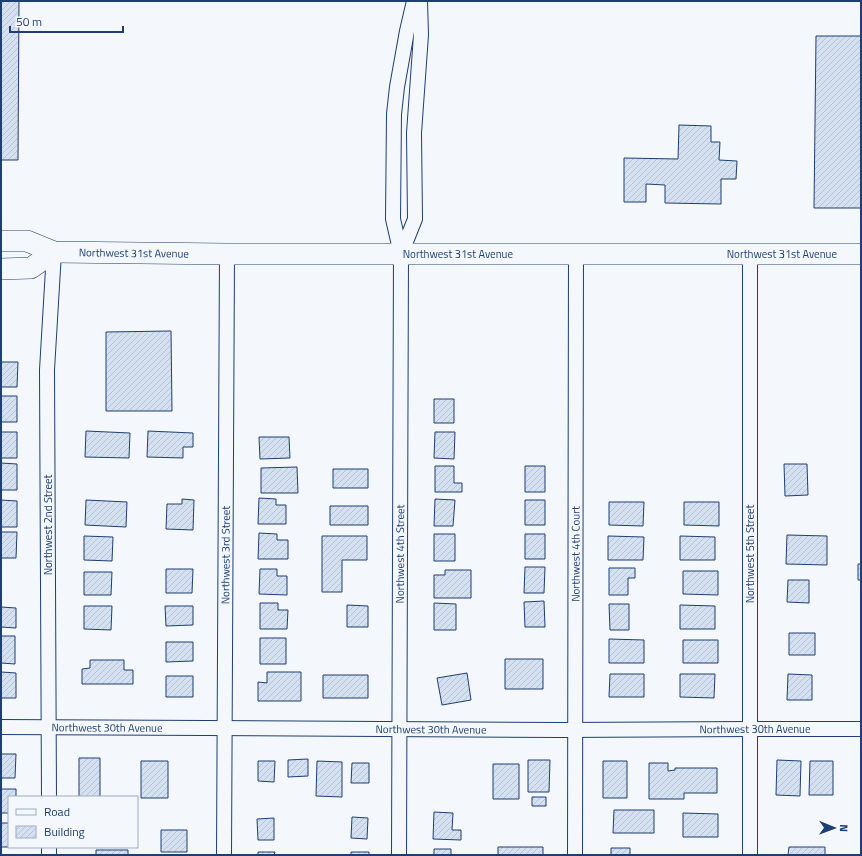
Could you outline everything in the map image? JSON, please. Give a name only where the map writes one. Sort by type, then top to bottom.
[{"type":"main road","name":"Northwest 31st Avenue","points":[[1,241],[27,241],[54,252],[227,254],[861,254]]},
{"type":"main road","points":[[1,268],[32,268],[54,252]]},
{"type":"street","points":[[401,254],[393,218],[394,114],[397,87],[414,1]]},
{"type":"street","points":[[401,254],[415,219],[414,133],[421,35],[420,1]]},
{"type":"street","name":"Northwest 2nd Street","points":[[49,796],[47,370],[54,252]]},
{"type":"street","name":"Northwest 3rd Street","points":[[224,855],[227,254]]},
{"type":"street","name":"Northwest 4th Street","points":[[399,855],[401,254]]},
{"type":"street","name":"Northwest 4th Court","points":[[575,855],[576,254]]},
{"type":"street","name":"Northwest 5th Street","points":[[750,254],[750,855]]},
{"type":"street","name":"Northwest 30th Avenue","points":[[1,727],[575,730],[861,729]]},
{"type":"building","points":[[1,1],[19,1],[18,160],[1,160]]},
{"type":"building","points":[[816,36],[861,36],[861,208],[814,208]]},
{"type":"building","points":[[679,125],[711,126],[711,142],[720,142],[719,160],[737,161],[736,179],[721,179],[721,204],[665,203],[665,185],[646,184],[646,202],[624,202],[624,158],[678,159]]},
{"type":"building","points":[[171,331],[172,411],[106,411],[106,332]]},
{"type":"building","points":[[1,362],[18,362],[17,387],[1,387]]},
{"type":"building","points":[[1,396],[17,396],[17,422],[1,422]]},
{"type":"building","points":[[434,399],[454,399],[454,423],[434,423]]},
{"type":"building","points":[[86,431],[130,433],[129,458],[85,457]]},
{"type":"building","points":[[148,431],[193,433],[193,447],[183,447],[183,458],[147,457]]},
{"type":"building","points":[[1,432],[17,432],[17,458],[1,458]]},
{"type":"building","points":[[435,432],[455,432],[454,459],[434,458]]},
{"type":"building","points":[[259,437],[289,437],[290,458],[260,459]]},
{"type":"building","points":[[1,463],[17,464],[17,490],[1,490]]},
{"type":"building","points":[[784,464],[807,464],[808,495],[785,496]]},
{"type":"building","points":[[435,466],[454,466],[454,483],[462,483],[462,492],[435,492]]},
{"type":"building","points":[[525,466],[545,466],[545,492],[525,492]]},
{"type":"building","points":[[297,467],[298,493],[261,493],[261,468]]},
{"type":"building","points":[[333,469],[368,469],[368,488],[333,488]]},
{"type":"building","points":[[259,498],[276,499],[276,505],[286,505],[286,524],[258,524]]},
{"type":"building","points":[[182,499],[194,500],[193,530],[166,529],[167,504],[182,504]]},
{"type":"building","points":[[435,499],[455,500],[453,526],[434,526]]},
{"type":"building","points":[[1,500],[17,501],[17,527],[1,527]]},
{"type":"building","points":[[86,500],[127,502],[126,527],[85,525]]},
{"type":"building","points":[[525,500],[545,500],[545,525],[525,525]]},
{"type":"building","points":[[609,502],[644,502],[643,526],[609,525]]},
{"type":"building","points":[[684,502],[719,502],[719,526],[684,525]]},
{"type":"building","points":[[330,506],[368,506],[368,525],[330,525]]},
{"type":"building","points":[[1,532],[17,532],[16,558],[1,558]]},
{"type":"building","points":[[259,533],[277,534],[277,540],[288,540],[288,559],[258,559]]},
{"type":"building","points":[[434,534],[455,534],[455,561],[434,561]]},
{"type":"building","points":[[525,534],[545,534],[545,559],[525,559]]},
{"type":"building","points":[[787,535],[827,536],[827,565],[786,564]]},
{"type":"building","points":[[84,536],[113,537],[112,561],[84,560]]},
{"type":"building","points":[[322,536],[367,536],[367,560],[342,560],[342,592],[322,592]]},
{"type":"building","points":[[608,536],[644,537],[643,560],[608,560]]},
{"type":"building","points":[[680,536],[715,537],[715,560],[680,560]]},
{"type":"building","points":[[858,564],[861,564],[861,580],[858,580]]},
{"type":"building","points":[[525,567],[545,567],[544,593],[524,593]]},
{"type":"building","points":[[609,568],[635,568],[635,578],[628,578],[628,595],[609,595]]},
{"type":"building","points":[[166,569],[193,569],[192,593],[166,593]]},
{"type":"building","points":[[260,569],[277,569],[277,576],[287,576],[287,595],[259,594]]},
{"type":"building","points":[[445,570],[471,570],[471,598],[434,598],[434,575],[445,575]]},
{"type":"building","points":[[683,571],[718,571],[718,595],[683,594]]},
{"type":"building","points":[[84,572],[112,572],[111,595],[84,595]]},
{"type":"building","points":[[788,580],[809,580],[809,603],[787,602]]},
{"type":"building","points":[[544,601],[545,627],[525,627],[524,602]]},
{"type":"building","points":[[260,603],[278,603],[278,610],[288,610],[287,629],[260,629]]},
{"type":"building","points":[[434,603],[456,604],[456,630],[434,630]]},
{"type":"building","points":[[609,604],[629,604],[629,630],[610,630]]},
{"type":"building","points":[[347,605],[368,606],[368,627],[347,627]]},
{"type":"building","points":[[680,605],[715,606],[715,629],[680,629]]},
{"type":"building","points":[[84,606],[112,606],[111,630],[84,629]]},
{"type":"building","points":[[165,606],[193,606],[193,625],[166,626]]},
{"type":"building","points":[[1,607],[16,608],[16,628],[1,627]]},
{"type":"building","points":[[789,633],[815,633],[815,655],[789,655]]},
{"type":"building","points":[[1,636],[15,636],[15,664],[1,663]]},
{"type":"building","points":[[260,638],[286,638],[286,664],[260,664]]},
{"type":"building","points":[[609,639],[644,640],[644,663],[609,663]]},
{"type":"building","points":[[683,640],[718,640],[718,663],[683,663]]},
{"type":"building","points":[[166,642],[193,642],[193,661],[166,662]]},
{"type":"building","points":[[505,659],[543,659],[543,689],[505,689]]},
{"type":"building","points":[[90,660],[124,660],[124,670],[133,670],[133,684],[82,684],[82,669],[90,668]]},
{"type":"building","points":[[1,672],[16,673],[16,698],[1,698]]},
{"type":"building","points":[[267,672],[301,672],[301,701],[258,701],[258,682],[267,683]]},
{"type":"building","points":[[467,673],[471,700],[442,705],[437,678]]},
{"type":"building","points":[[610,674],[644,674],[644,697],[609,697]]},
{"type":"building","points":[[680,674],[715,674],[714,698],[680,697]]},
{"type":"building","points":[[788,674],[812,675],[812,700],[787,700]]},
{"type":"building","points":[[323,675],[368,675],[368,698],[323,698]]},
{"type":"building","points":[[166,676],[193,676],[193,697],[166,697]]},
{"type":"building","points":[[1,754],[16,754],[15,778],[1,778]]},
{"type":"building","points":[[79,758],[100,758],[100,796],[79,796]]},
{"type":"building","points":[[308,759],[308,776],[288,777],[288,760]]},
{"type":"building","points":[[528,760],[550,760],[549,792],[528,792]]},
{"type":"building","points":[[777,760],[801,761],[800,796],[776,795]]},
{"type":"building","points":[[141,761],[168,761],[168,798],[141,798]]},
{"type":"building","points":[[258,761],[275,761],[274,782],[258,781]]},
{"type":"building","points":[[317,761],[342,762],[342,797],[316,796]]},
{"type":"building","points":[[603,761],[627,761],[627,798],[603,798]]},
{"type":"building","points":[[810,761],[833,761],[833,795],[809,795]]},
{"type":"building","points":[[352,763],[369,763],[369,783],[351,783]]},
{"type":"building","points":[[649,763],[668,763],[668,771],[675,770],[675,768],[717,768],[717,793],[684,793],[684,799],[649,799]]},
{"type":"building","points":[[493,764],[519,764],[519,799],[493,799]]},
{"type":"building","points":[[1,789],[16,789],[16,796],[8,796],[8,813],[1,813]]},
{"type":"building","points":[[532,797],[546,797],[546,806],[532,806]]},
{"type":"building","points":[[614,810],[654,810],[654,833],[613,833]]},
{"type":"building","points":[[434,812],[453,813],[452,830],[461,830],[461,840],[433,839]]},
{"type":"building","points":[[683,813],[718,814],[718,837],[683,837]]},
{"type":"building","points":[[352,817],[368,818],[367,839],[351,838]]},
{"type":"building","points":[[274,818],[274,840],[258,840],[257,819]]},
{"type":"building","points":[[1,823],[8,823],[8,847],[1,847]]},
{"type":"building","points":[[161,830],[187,830],[187,852],[161,852]]},
{"type":"building","points":[[498,847],[543,847],[543,855],[498,855]]},
{"type":"building","points":[[789,847],[825,847],[825,855],[788,855]]},
{"type":"building","points":[[611,848],[630,848],[630,855],[611,855]]},
{"type":"building","points":[[434,849],[451,849],[451,855],[434,855]]},
{"type":"building","points":[[96,850],[128,850],[128,855],[96,855]]},
{"type":"building","points":[[258,852],[275,852],[274,855],[258,855]]},
{"type":"building","points":[[351,852],[369,852],[369,855],[351,855]]}]
